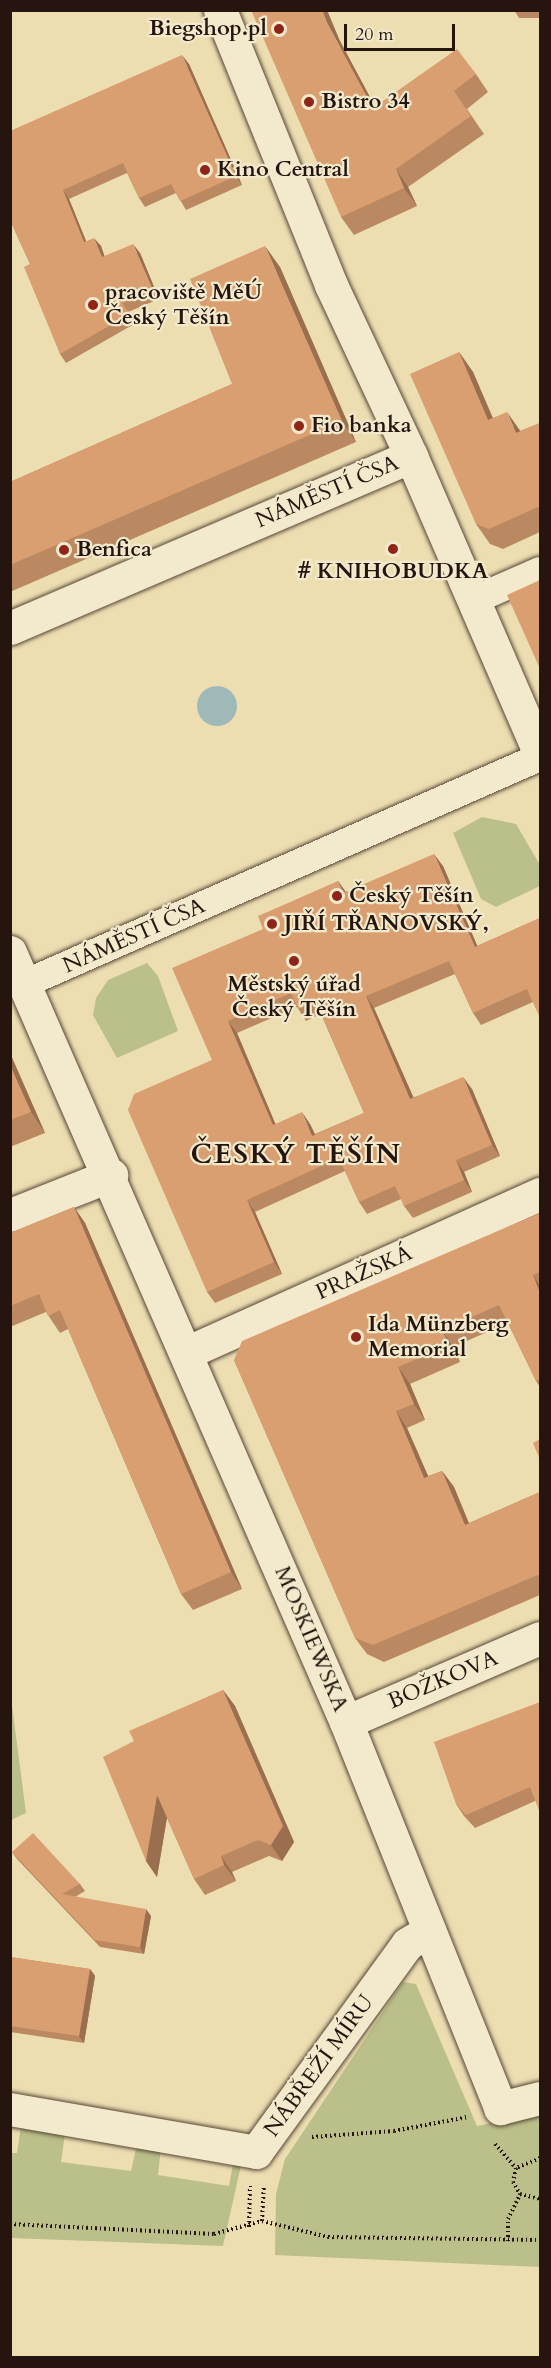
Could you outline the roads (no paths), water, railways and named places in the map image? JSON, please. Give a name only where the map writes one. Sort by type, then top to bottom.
[{"type":"street","points":[[220,10],[331,285],[411,456]]},
{"type":"street","name":"NÁMĚSTÍ ČSA","points":[[10,628],[411,456],[540,755],[24,984]]},
{"type":"street","points":[[474,600],[540,571]]},
{"type":"street","points":[[10,952],[24,984]]},
{"type":"street","name":"MOSKIEWSKA","points":[[24,984],[111,1175],[346,1722],[500,2108],[540,2098]]},
{"type":"street","points":[[10,1215],[111,1175]]},
{"type":"street","name":"PRAŽSKÁ","points":[[188,1352],[540,1194]]},
{"type":"street","name":"BOŽKOVA","points":[[346,1722],[540,1638]]},
{"type":"street","name":"NÁBŘEŽÍ MÍRU","points":[[10,2109],[261,2166],[406,1944],[429,1931]]},
{"type":"water","points":[[217,686],[231,692],[237,706],[231,720],[217,726],[203,720],[197,706],[203,692]]},
{"type":"place","name":"Biegshop.pl","points":[[279,29]]},
{"type":"place","name":"Bistro 34","points":[[309,102]]},
{"type":"place","name":"Kino Central","points":[[205,170]]},
{"type":"place","name":"pracoviště MěÚ Český Těšín","points":[[93,305]]},
{"type":"place","name":"Fio banka","points":[[299,426]]},
{"type":"place","name":"# KNIHOBUDKA","points":[[393,549]]},
{"type":"place","name":"Benfica","points":[[64,550]]},
{"type":"place","name":"Český Těšín","points":[[337,896]]},
{"type":"place","name":"JIŘÍ TŘANOVSKÝ,","points":[[272,924]]},
{"type":"place","name":"Městský úřad Český Těšín","points":[[294,961]]},
{"type":"place","name":"Ida Münzberg Memorial","points":[[356,1337]]},
{"type":"district","name":"ČESKÝ TĚŠÍN","points":[[296,1154]]}]
